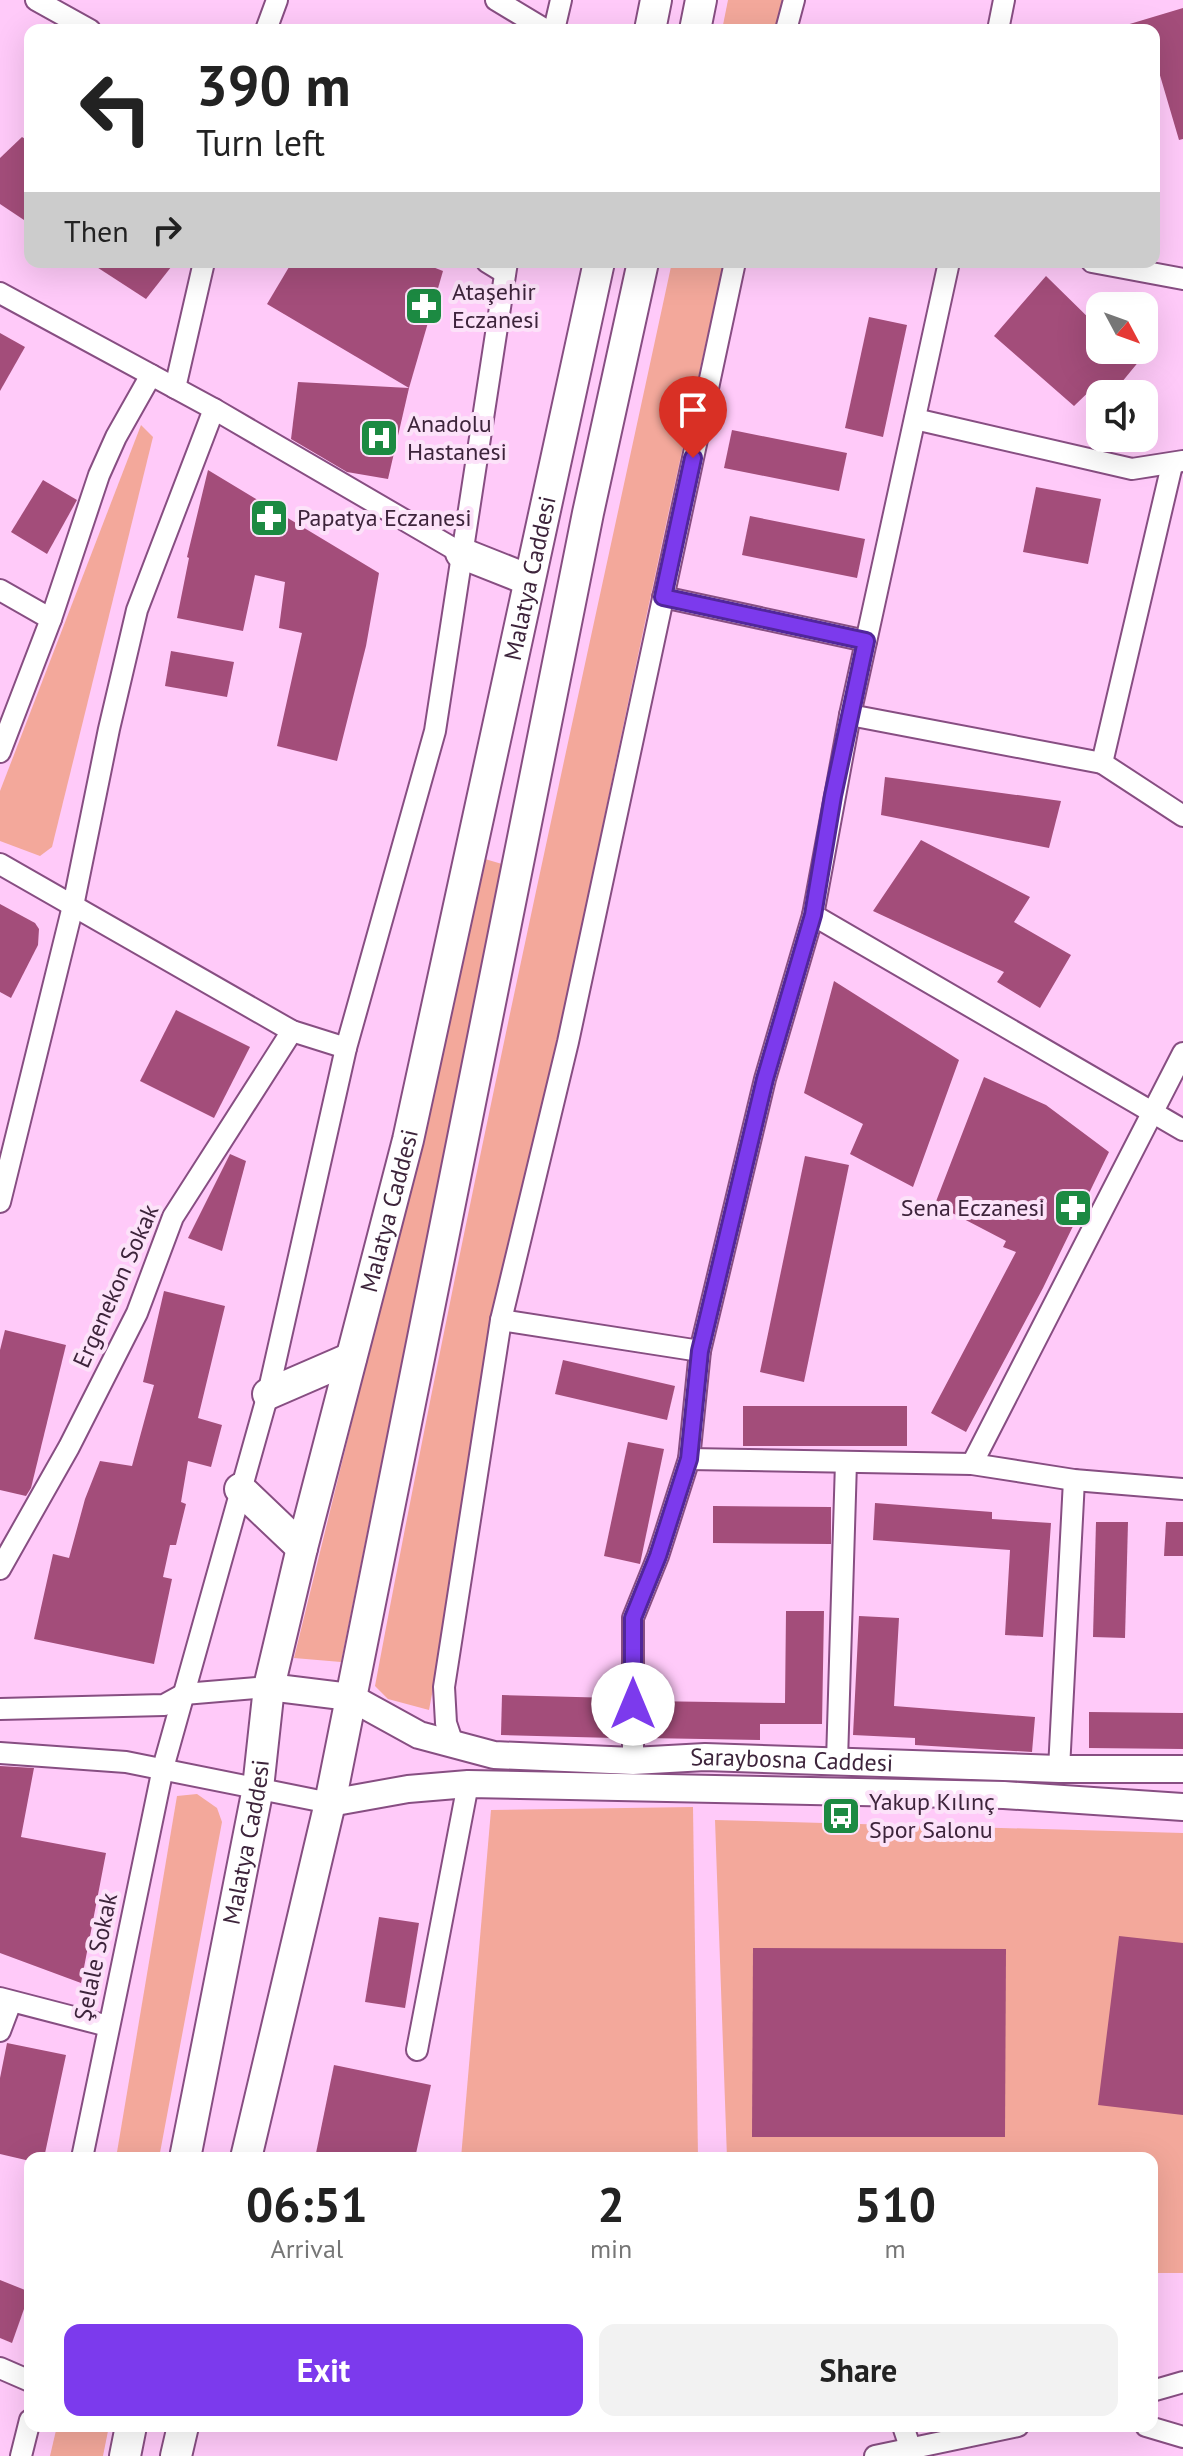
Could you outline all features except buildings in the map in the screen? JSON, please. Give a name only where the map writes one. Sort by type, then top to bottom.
[{"type":"highway","points":[[651,24],[656,0]]},
{"type":"highway","points":[[696,24],[701,0]]},
{"type":"highway","name":"Malatya Caddesi","points":[[186,2152],[258,1788],[269,1687],[408,1140],[598,268]]},
{"type":"highway","name":"Malatya Caddesi","points":[[247,2152],[330,1803],[585,528],[642,268]]},
{"type":"highway","points":[[461,553],[529,580]]},
{"type":"highway","points":[[268,1394],[351,1358]]},
{"type":"highway","points":[[240,1489],[302,1548]]},
{"type":"highway","points":[[125,2456],[130,2432]]},
{"type":"highway","points":[[176,2456],[182,2432]]},
{"type":"main road","name":"Saraybosna Caddesi","points":[[269,1687],[350,1697],[419,1735],[494,1755],[633,1761],[705,1757],[1059,1769],[1183,1769]]},
{"type":"main road","name":"Saraybosna Caddesi","points":[[330,1803],[408,1789],[468,1784],[1004,1795],[1183,1807]]},
{"type":"street","points":[[36,0],[79,24]]},
{"type":"street","points":[[268,24],[277,0]]},
{"type":"street","points":[[496,0],[536,24]]},
{"type":"street","points":[[555,24],[561,0]]},
{"type":"street","points":[[788,24],[794,0]]},
{"type":"street","points":[[999,24],[1004,0]]},
{"type":"street","points":[[175,388],[203,268]]},
{"type":"street","name":"Şelale Sokak","points":[[83,2152],[163,1768],[268,1394],[346,1048],[435,731],[506,268]]},
{"type":"street","points":[[453,1744],[446,1723],[444,1687],[501,1320],[568,1042],[734,268]]},
{"type":"street","points":[[633,1761],[633,1618],[658,1556],[689,1459],[700,1351],[765,1079],[813,915],[850,715],[948,268]]},
{"type":"street","points":[[1124,268],[1183,279]]},
{"type":"street","points":[[0,293],[214,409],[461,553]]},
{"type":"street","points":[[0,752],[51,619],[99,475],[116,437],[151,375]]},
{"type":"street","points":[[0,1202],[5,1154],[73,906],[137,610],[214,409]]},
{"type":"street","points":[[915,419],[1132,469],[1178,463],[1102,763]]},
{"type":"street","points":[[0,590],[51,619]]},
{"type":"street","points":[[663,597],[866,641]]},
{"type":"street","points":[[850,715],[1102,763],[1183,816]]},
{"type":"street","points":[[0,864],[292,1031],[346,1048]]},
{"type":"street","points":[[813,915],[1183,1130]]},
{"type":"street","name":"Ergenekon Sokak","points":[[0,1569],[69,1447],[137,1313],[173,1217],[292,1031]]},
{"type":"street","points":[[972,1464],[1183,1053]]},
{"type":"street","points":[[501,1320],[700,1351]]},
{"type":"street","points":[[689,1459],[972,1464],[1074,1480],[1183,1489]]},
{"type":"street","points":[[837,1761],[846,1462]]},
{"type":"street","points":[[1059,1769],[1074,1480]]},
{"type":"street","points":[[0,1709],[164,1705],[184,1694],[269,1687]]},
{"type":"street","points":[[0,1753],[126,1762],[330,1803]]},
{"type":"street","points":[[417,2050],[468,1784]]},
{"type":"street","points":[[0,2031],[6,2000],[108,2026]]},
{"type":"street","points":[[0,2368],[24,2378]]},
{"type":"street","points":[[1158,2389],[1183,2382]]},
{"type":"street","points":[[1158,2430],[1183,2437]]},
{"type":"street","points":[[21,2456],[27,2432]]},
{"type":"street","points":[[905,2432],[911,2453]]},
{"type":"street","points":[[875,2456],[911,2453],[994,2432]]},
{"type":"shaded area","points":[[728,0],[783,0],[777,24],[723,24]]},
{"type":"shaded area","points":[[671,268],[723,268],[570,985],[429,1710],[388,1699],[375,1686],[481,1151]]},
{"type":"shaded area","points":[[141,425],[153,437],[52,847],[40,856],[0,841],[0,791]]},
{"type":"shaded area","points":[[485,859],[502,864],[341,1662],[294,1658],[454,1006]]},
{"type":"shaded area","points":[[197,1794],[217,1808],[222,1822],[160,2152],[117,2152],[177,1796]]},
{"type":"shaded area","points":[[693,1807],[698,2152],[462,2152],[491,1810]]},
{"type":"shaded area","points":[[715,1820],[1183,1833],[1183,2273],[1158,2273],[1158,2152],[727,2152]]},
{"type":"shaded area","points":[[56,2432],[108,2432],[103,2456],[50,2456]]},
{"type":"place","name":"Ataşehir Eczanesi","points":[[424,306]]},
{"type":"place","name":"Anadolu Hastanesi","points":[[379,438]]},
{"type":"place","name":"Papatya Eczanesi","points":[[269,518]]},
{"type":"place","name":"Sena Eczanesi","points":[[1073,1208]]},
{"type":"place","name":"Yakup Kılınç Spor Salonu","points":[[841,1816]]},
{"type":"route","points":[[633,1704],[633,1618],[658,1556],[689,1459],[700,1351],[765,1079],[813,915],[833,796],[866,641],[663,597],[693,458]]}]
